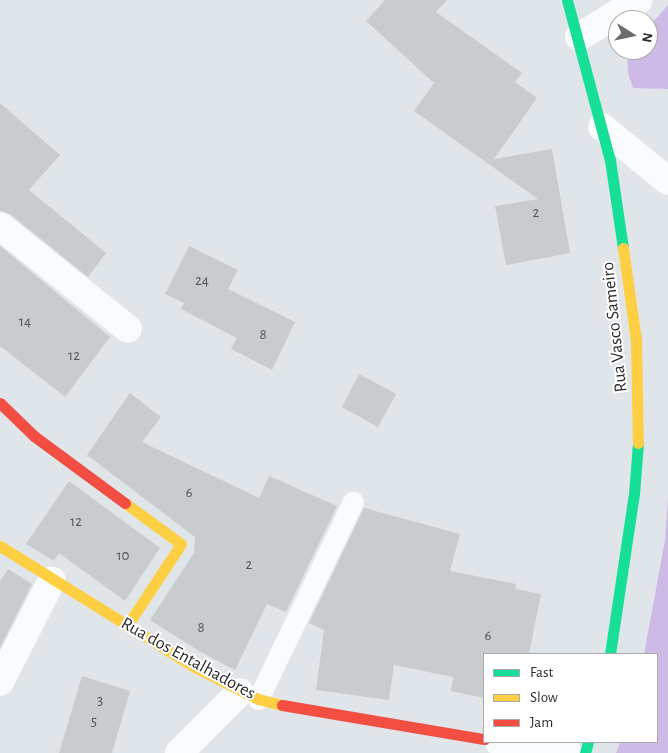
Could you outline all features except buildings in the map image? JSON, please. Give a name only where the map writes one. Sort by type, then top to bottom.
[{"type":"street","name":"Rua Vasco Sameiro","points":[[568,0],[602,127],[628,273],[640,398],[634,494],[610,653]]},
{"type":"street","points":[[579,37],[639,0]]},
{"type":"street","points":[[602,127],[668,181]]},
{"type":"street","points":[[0,226],[128,329]]},
{"type":"street","points":[[0,403],[34,436],[181,544],[127,626]]},
{"type":"street","name":"Rua dos Entalhadores","points":[[0,546],[127,626],[249,695],[292,708],[483,739]]},
{"type":"street","points":[[0,682],[52,580]]},
{"type":"street","points":[[179,753],[249,695]]},
{"type":"street","points":[[505,743],[568,753]]},
{"type":"lane","points":[[249,695],[353,502]]},
{"type":"shaded area","points":[[668,5],[668,89],[633,88],[628,73],[627,60],[658,60],[658,16]]},
{"type":"shaded area","points":[[668,499],[668,753],[616,753],[620,743],[658,743],[658,653],[644,653],[665,540]]},
{"type":"traffic: fast","points":[[567,0],[610,160],[623,248]]},
{"type":"traffic: fast","points":[[610,653],[634,494],[638,443]]},
{"type":"traffic: fast","points":[[585,753],[588,743]]},
{"type":"traffic: slow","points":[[623,248],[636,340],[638,443]]},
{"type":"traffic: slow","points":[[125,503],[181,544],[127,626]]},
{"type":"traffic: slow","points":[[0,546],[191,665],[258,699],[282,705]]},
{"type":"traffic: jam","points":[[0,403],[34,436],[125,503]]},
{"type":"traffic: jam","points":[[282,705],[483,739]]}]
